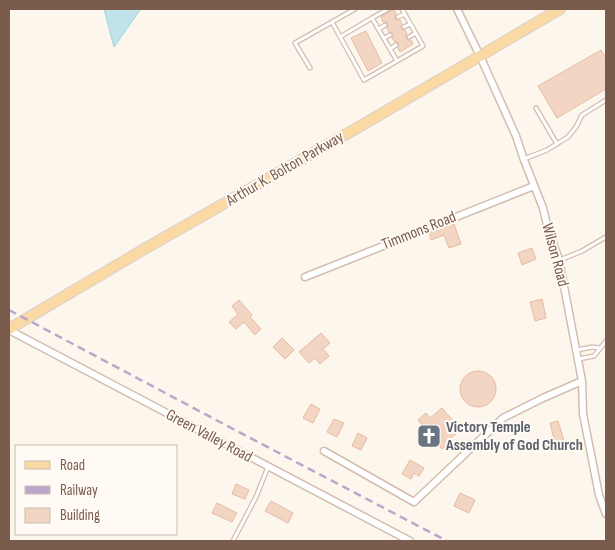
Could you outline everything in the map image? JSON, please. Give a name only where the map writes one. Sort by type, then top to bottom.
[{"type":"main road","name":"Arthur K. Bolton Parkway","points":[[9,330],[146,248],[356,129],[560,9]]},
{"type":"street","name":"Wilson Road","points":[[457,9],[516,136],[543,208],[546,225],[559,260],[582,381],[583,414],[599,495],[606,514]]},
{"type":"street","name":"Timmons Road","points":[[304,277],[534,186]]},
{"type":"street","name":"Green Valley Road","points":[[9,330],[410,541]]},
{"type":"street","points":[[324,451],[414,502],[503,418],[582,381]]},
{"type":"lane","points":[[310,68],[295,43],[355,9]]},
{"type":"lane","points":[[340,37],[388,9]]},
{"type":"lane","points":[[332,22],[364,80],[423,46],[402,9]]},
{"type":"lane","points":[[398,17],[405,14]]},
{"type":"lane","points":[[372,18],[397,61]]},
{"type":"lane","points":[[404,27],[410,24]]},
{"type":"lane","points":[[379,29],[385,25]]},
{"type":"lane","points":[[384,38],[390,34]]},
{"type":"lane","points":[[409,37],[416,34]]},
{"type":"lane","points":[[390,48],[396,45]]},
{"type":"lane","points":[[524,160],[548,150],[568,137],[582,115],[606,100]]},
{"type":"lane","points":[[536,108],[556,144]]},
{"type":"lane","points":[[559,260],[606,237]]},
{"type":"lane","points":[[578,359],[594,356],[606,341]]},
{"type":"lane","points":[[577,350],[592,347],[600,348]]},
{"type":"lane","points":[[233,541],[256,497],[268,466]]},
{"type":"water","points":[[104,9],[142,9],[114,47]]},
{"type":"building","points":[[394,9],[395,19],[400,20],[402,24],[401,29],[405,30],[406,38],[411,40],[413,44],[400,52],[399,44],[392,38],[393,33],[389,32],[388,24],[383,22],[381,17]]},
{"type":"building","points":[[366,31],[382,63],[368,71],[351,38]]},
{"type":"building","points":[[601,50],[606,58],[606,89],[557,118],[538,86]]},
{"type":"building","points":[[454,224],[461,244],[449,248],[444,235],[431,240],[429,233]]},
{"type":"building","points":[[532,248],[536,259],[522,265],[518,253]]},
{"type":"building","points":[[542,299],[546,318],[535,321],[530,302]]},
{"type":"building","points":[[239,300],[252,315],[250,317],[261,329],[255,335],[244,322],[236,329],[229,322],[238,314],[232,306]]},
{"type":"building","points":[[321,333],[330,343],[323,349],[329,356],[320,364],[315,358],[309,363],[299,352]]},
{"type":"building","points":[[282,338],[294,350],[285,359],[273,347]]},
{"type":"building","points":[[478,371],[490,377],[496,389],[490,401],[478,407],[466,401],[460,389],[466,377]]},
{"type":"building","points":[[311,404],[320,409],[313,423],[303,418]]},
{"type":"building","points":[[442,408],[461,430],[442,449],[418,420],[426,413],[430,418]]},
{"type":"building","points":[[334,419],[344,423],[337,437],[327,432]]},
{"type":"building","points":[[558,421],[564,441],[555,443],[550,423]]},
{"type":"building","points":[[358,433],[367,438],[361,450],[352,446]]},
{"type":"building","points":[[410,460],[424,468],[419,476],[414,473],[411,479],[402,474]]},
{"type":"building","points":[[236,484],[249,490],[245,499],[232,494]]},
{"type":"building","points":[[460,493],[475,500],[469,513],[454,506]]},
{"type":"building","points":[[271,501],[293,513],[288,523],[265,511]]},
{"type":"building","points":[[217,503],[237,513],[232,522],[212,513]]},
{"type":"railway","points":[[9,310],[447,541]]},
{"type":"place","name":"Victory Temple Assembly of God Church","points":[[429,436]]}]
